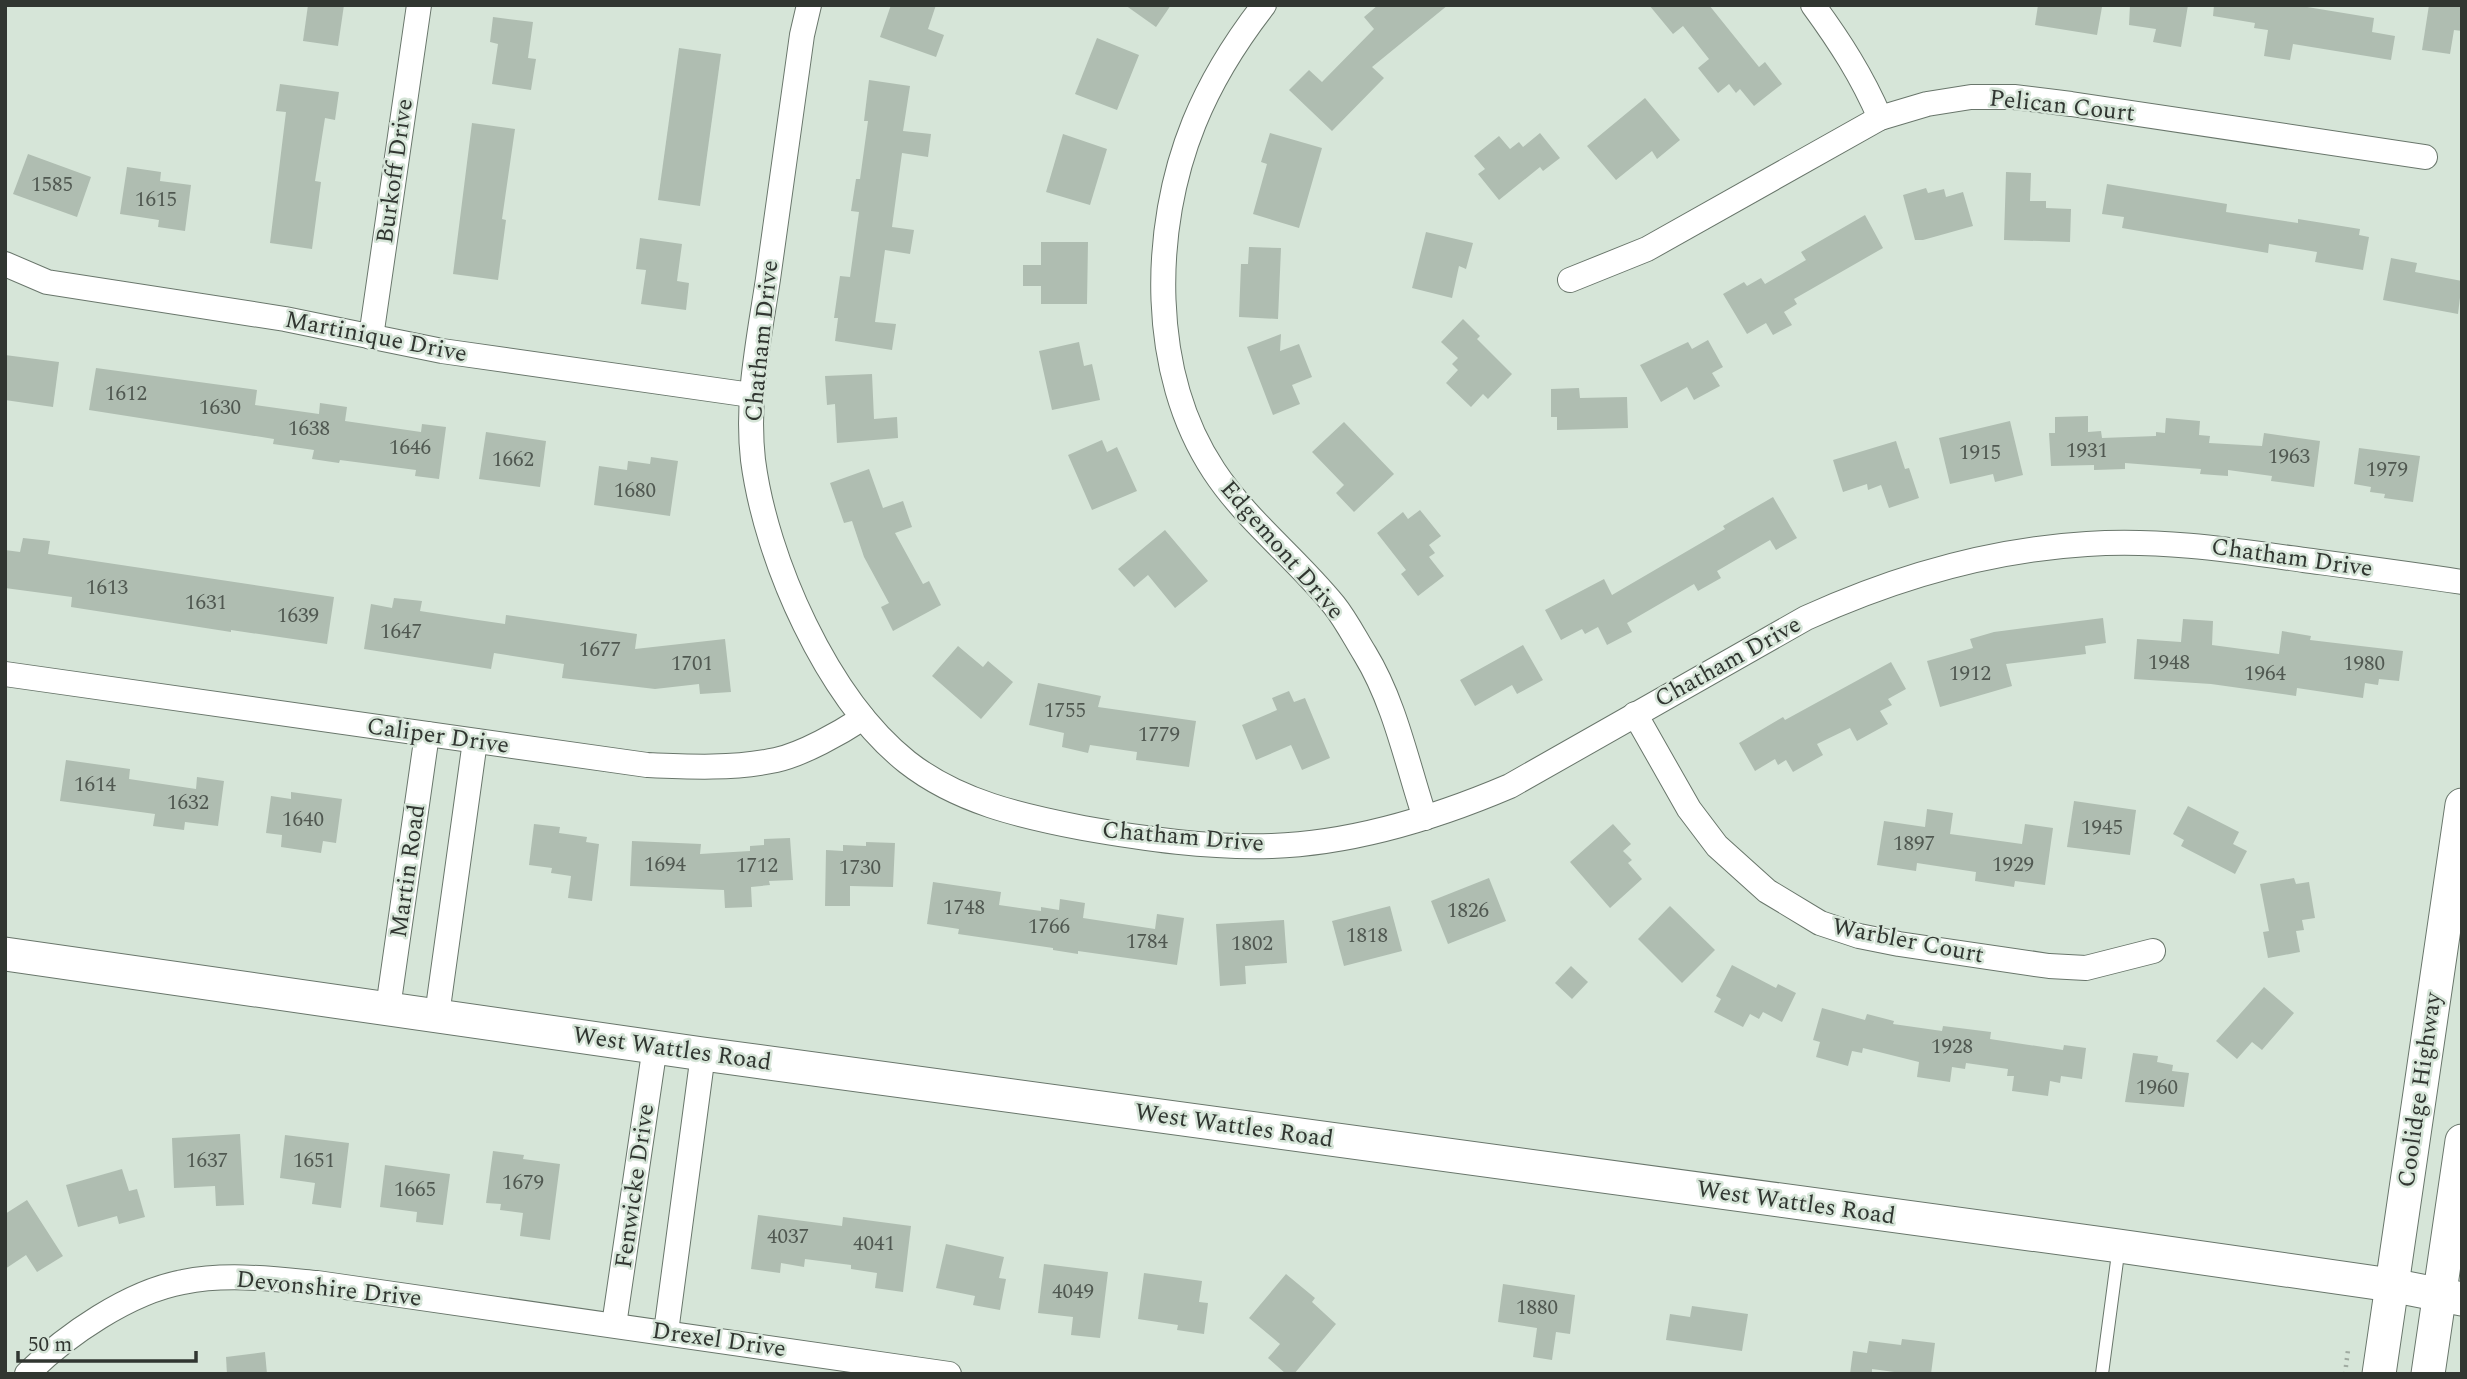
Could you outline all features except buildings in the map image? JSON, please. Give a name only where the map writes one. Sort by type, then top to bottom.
[{"type":"street","name":"Burkoff Drive","points":[[371,337],[419,5]]},
{"type":"street","name":"Chatham Drive","points":[[809,5],[802,35],[751,395],[753,460],[761,506],[780,571],[806,626],[847,698],[863,719],[905,760],[956,792],[997,809],[1110,833],[1219,845],[1274,846],[1331,840],[1390,829],[1469,804],[1510,786],[1806,618],[1848,599],[1962,562],[2026,550],[2088,543],[2203,546],[2462,582]]},
{"type":"street","name":"Edgemont Drive","points":[[1264,5],[1219,70],[1194,124],[1176,181],[1166,236],[1163,288],[1166,334],[1174,377],[1187,418],[1213,469],[1239,503],[1334,606],[1367,657],[1387,699],[1424,818]]},
{"type":"street","points":[[1813,5],[1846,50],[1869,91],[1880,118]]},
{"type":"street","name":"Pelican Court","points":[[1570,280],[1647,248],[1880,118],[1927,104],[1970,97],[2014,97],[2425,157]]},
{"type":"street","name":"Martinique Drive","points":[[5,264],[47,282],[285,319],[442,351],[751,395]]},
{"type":"street","name":"Caliper Drive","points":[[5,674],[648,765],[728,767],[779,759],[837,734],[863,719]]},
{"type":"street","name":"Warbler Court","points":[[1636,714],[1689,809],[1717,846],[1767,891],[1819,923],[1859,936],[1899,944],[2049,966],[2085,968],[2153,951]]},
{"type":"street","name":"Martin Road","points":[[388,1008],[427,734]]},
{"type":"street","name":"Martin Road","points":[[437,1015],[475,741]]},
{"type":"street","name":"Coolidge Highway","points":[[2379,1374],[2457,872],[2462,806]]},
{"type":"street","name":"West Wattles Road","points":[[5,954],[703,1054],[2391,1284],[2451,1298]]},
{"type":"street","name":"Fenwicke Drive","points":[[614,1325],[654,1046]]},
{"type":"street","name":"Fenwicke Drive","points":[[666,1332],[703,1054]]},
{"type":"street","name":"Coolidge Highway","points":[[2428,1374],[2451,1298],[2462,1141]]},
{"type":"street","name":"Devonshire Drive","points":[[27,1374],[43,1358],[110,1311],[145,1294],[183,1282],[254,1277],[317,1283],[614,1325]]},
{"type":"street","name":"Drexel Drive","points":[[614,1325],[877,1368],[949,1374]]},
{"type":"lane","points":[[2102,1374],[2119,1246]]},
{"type":"path","points":[[2345,1374],[2348,1350]]}]
